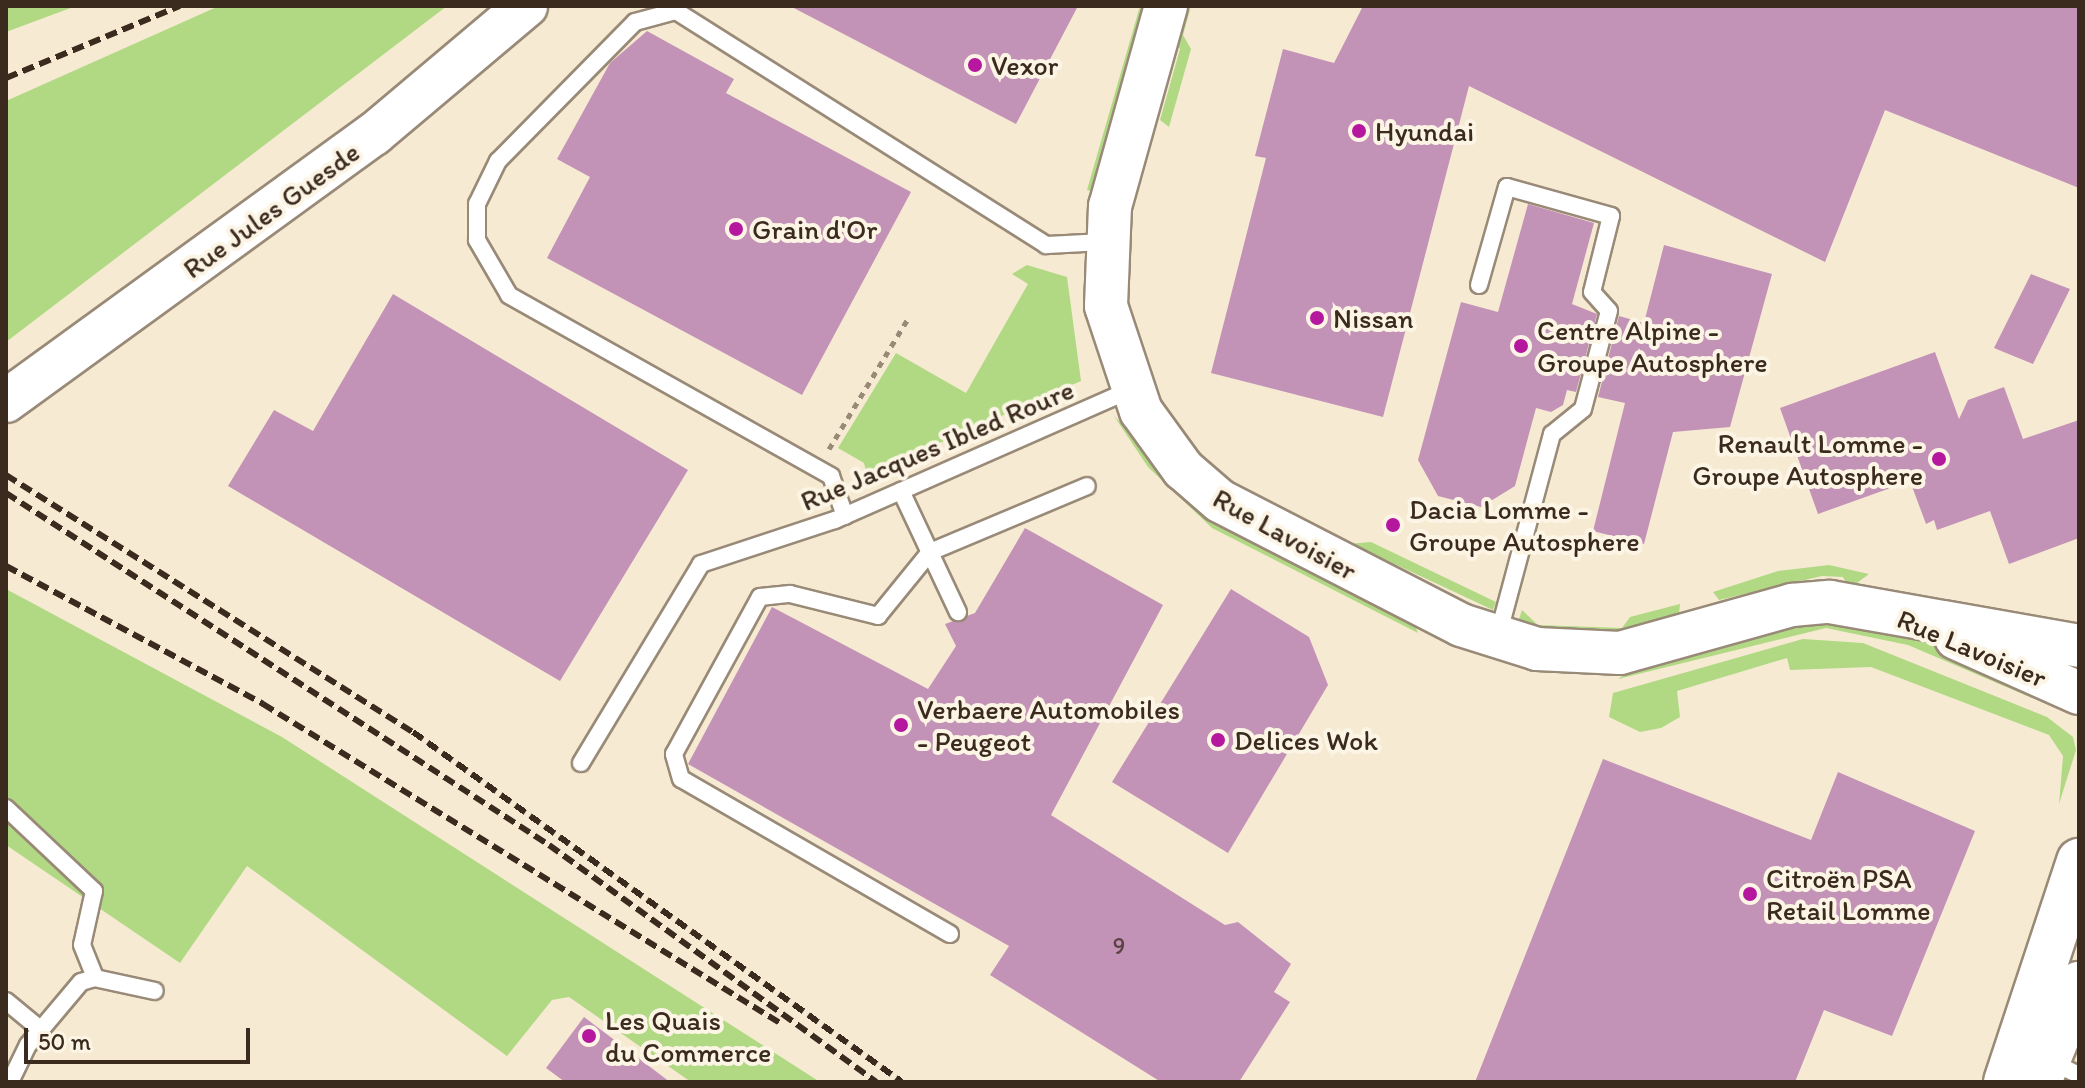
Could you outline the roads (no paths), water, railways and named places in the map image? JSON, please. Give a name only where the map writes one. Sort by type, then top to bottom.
[{"type":"main road","points":[[2006,1082],[2079,861]]},
{"type":"main road","points":[[2055,1073],[2079,984]]},
{"type":"street","name":"Rue Jules Guesde","points":[[6,401],[429,92],[526,6]]},
{"type":"street","name":"Rue Lavoisier","points":[[1166,6],[1105,242],[1109,330],[1130,390],[1168,451],[1220,501],[1497,640],[1563,653],[1620,653],[1792,605],[1865,606],[2079,646]]},
{"type":"street","name":"Rue Lavoisier","points":[[1865,606],[2079,693]]},
{"type":"lane","points":[[845,516],[831,476],[509,295],[483,254],[477,204],[498,161],[635,22],[676,11],[1046,245],[1105,242]]},
{"type":"lane","points":[[1479,285],[1507,187],[1611,216],[1592,292],[1609,311],[1583,409],[1552,434],[1497,640]]},
{"type":"lane","name":"Rue Jacques Ibled Roure","points":[[581,763],[701,564],[845,516],[1130,390]]},
{"type":"lane","points":[[950,934],[681,779],[674,766],[718,667],[760,597],[790,594],[878,616],[930,552],[1087,486]]},
{"type":"lane","points":[[901,491],[958,612]]},
{"type":"lane","points":[[6,808],[94,891],[82,945],[95,978]]},
{"type":"lane","points":[[10,1082],[40,1029],[81,982],[95,978],[155,991]]},
{"type":"lane","points":[[6,1001],[40,1029]]},
{"type":"railway","points":[[6,78],[180,6]]},
{"type":"railway","points":[[6,475],[413,732],[902,1082]]},
{"type":"railway","points":[[6,493],[549,845],[876,1082]]},
{"type":"railway","points":[[6,566],[263,704],[780,1023]]},
{"type":"place","name":"Vexor","points":[[975,65]]},
{"type":"place","name":"Hyundai","points":[[1359,131]]},
{"type":"place","name":"Grain d'Or","points":[[736,229]]},
{"type":"place","name":"Nissan","points":[[1317,318]]},
{"type":"place","name":"Centre Alpine - Groupe Autosphere","points":[[1521,346]]},
{"type":"place","name":"Renault Lomme - Groupe Autosphere","points":[[1939,459]]},
{"type":"place","name":"Dacia Lomme - Groupe Autosphere","points":[[1393,525]]},
{"type":"place","name":"Verbaere Automobiles - Peugeot","points":[[901,725]]},
{"type":"place","name":"Delices Wok","points":[[1218,740]]},
{"type":"place","name":"Citroën PSA Retail Lomme","points":[[1750,894]]},
{"type":"place","name":"Les Quais du Commerce","points":[[589,1036]]}]
